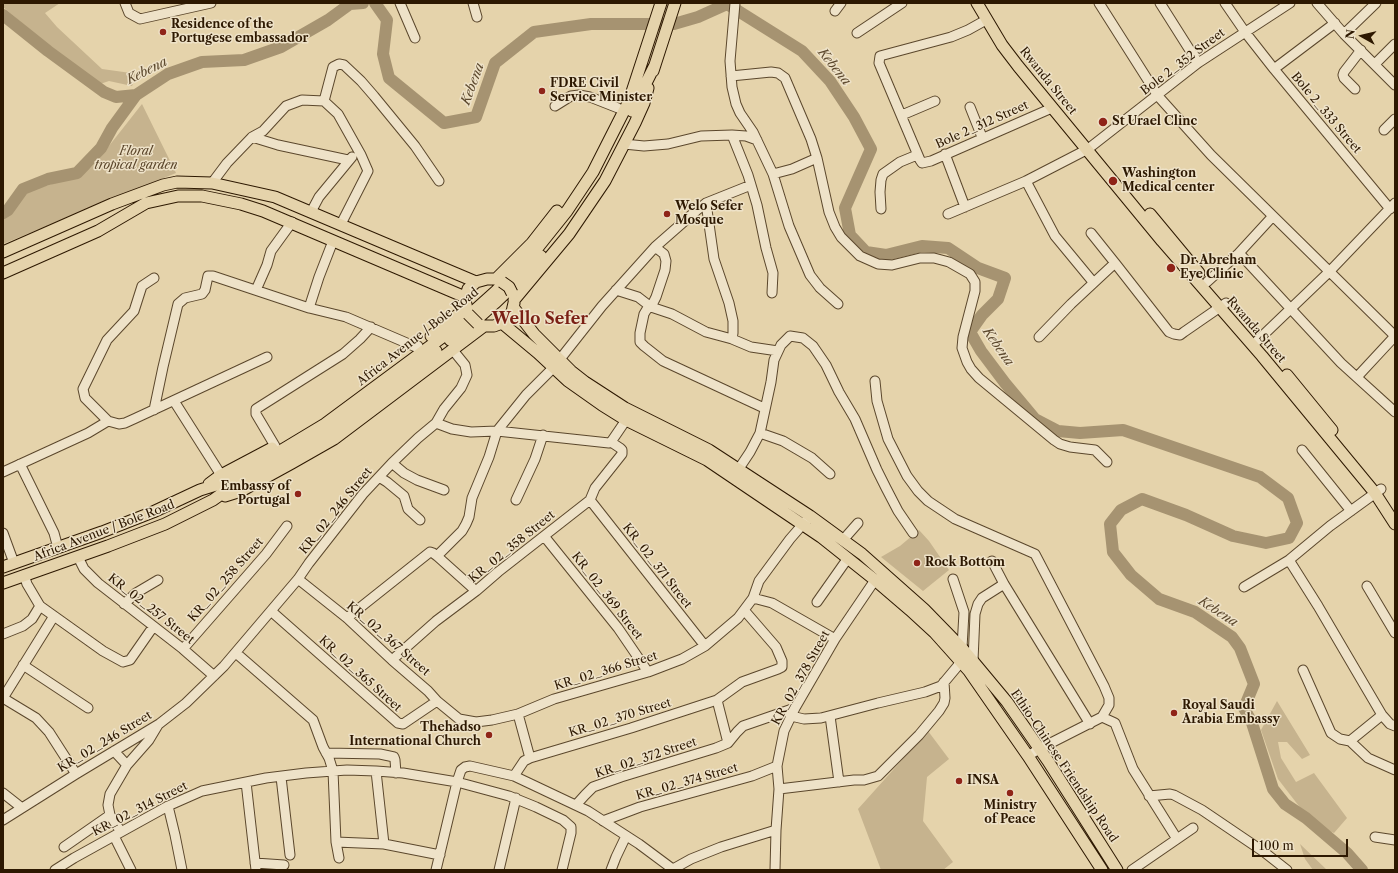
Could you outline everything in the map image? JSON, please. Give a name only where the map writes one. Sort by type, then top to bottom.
[{"type":"main road","name":"Africa Avenue / Bole Road","points":[[3,567],[153,512],[200,490],[232,480],[325,424],[456,327],[519,269],[553,230],[593,172],[629,101],[661,3]]},
{"type":"main road","name":"Africa Avenue / Bole Road","points":[[3,583],[78,557],[165,524],[213,500],[237,483],[282,460],[308,444],[381,394],[474,322],[517,282],[544,252],[581,204],[619,140],[654,65],[675,3]]},
{"type":"main road","name":"Rwanda Street","points":[[977,3],[1002,45],[1052,108],[1091,147],[1207,282],[1262,356],[1395,511]]},
{"type":"main road","name":"Rwanda Street","points":[[984,3],[999,29],[1162,241],[1258,341],[1302,393],[1378,491],[1395,524]]},
{"type":"main road","name":"Africa Avenue / Bole Road","points":[[499,281],[532,243],[580,179],[641,61]]},
{"type":"main road","name":"Africa Avenue / Bole Road","points":[[517,305],[569,234],[605,181],[644,103],[654,65]]},
{"type":"main road","points":[[3,252],[112,204],[163,185],[177,182],[212,183],[275,197],[476,282]]},
{"type":"main road","points":[[3,273],[98,231],[146,203],[172,197],[202,196],[241,204],[292,222],[465,297]]},
{"type":"main road","points":[[487,279],[499,281],[509,287],[517,305],[512,312],[506,327],[482,330],[467,312],[465,297],[468,289],[476,282],[487,279]]},
{"type":"main road","name":"Ethio-Chinese Friendship Road","points":[[517,305],[534,334],[568,382],[626,420],[707,460],[843,540],[862,554],[924,609],[962,648],[1007,702],[1117,870]]},
{"type":"main road","name":"Africa Avenue / Bole Road","points":[[200,490],[221,475],[275,446],[329,413],[356,395],[460,314],[467,312]]},
{"type":"main road","name":"Africa Avenue / Bole Road","points":[[213,500],[241,491],[334,439],[479,327]]},
{"type":"main road","name":"Ethio-Chinese Friendship Road","points":[[506,327],[538,353],[571,371],[603,395],[624,408],[709,450],[738,470],[807,520],[848,558],[935,633],[968,671],[1028,756],[1102,870]]},
{"type":"street","points":[[125,3],[129,13],[140,19],[211,3]]},
{"type":"street","points":[[400,3],[415,38]]},
{"type":"street","points":[[473,3],[477,17]]},
{"type":"street","points":[[735,3],[730,61],[732,87],[736,104],[740,113],[753,132],[773,174],[789,226],[810,275],[820,288],[838,304]]},
{"type":"street","points":[[835,11],[841,3]]},
{"type":"street","points":[[857,33],[902,3]]},
{"type":"street","points":[[1099,3],[1158,96],[1211,155],[1395,336],[1357,377]]},
{"type":"street","points":[[1160,3],[1198,63]]},
{"type":"street","name":"Bole 2_333 Street","points":[[1225,3],[1245,32],[1274,69],[1392,206]]},
{"type":"street","name":"Bole 2_352 Street","points":[[948,214],[1026,181],[1091,147],[1158,96],[1198,63],[1290,3]]},
{"type":"street","points":[[1317,3],[1344,34],[1395,85]]},
{"type":"street","points":[[1344,34],[1376,3]]},
{"type":"street","points":[[881,209],[880,192],[883,174],[900,162],[917,155],[902,115],[879,63],[880,56],[946,39],[968,30],[986,20]]},
{"type":"street","points":[[1274,69],[1334,23]]},
{"type":"street","points":[[1375,64],[1395,44]]},
{"type":"street","points":[[1355,89],[1343,75],[1361,50]]},
{"type":"street","points":[[324,101],[332,67],[338,64],[344,66],[361,81],[379,102],[415,146],[439,181]]},
{"type":"street","points":[[731,76],[770,72],[778,73],[785,78],[818,158],[829,212],[841,237],[860,256],[878,264],[892,265],[920,258],[940,259],[949,262],[970,274],[975,282],[975,291],[963,337],[962,348],[971,369],[984,383],[1054,440],[1060,444],[1095,450],[1106,462]]},
{"type":"street","points":[[555,106],[571,96],[579,95],[590,96],[618,108]]},
{"type":"street","points":[[212,183],[227,163],[252,137],[263,131],[286,106],[302,100],[324,101],[338,114],[367,167],[367,174],[341,224]]},
{"type":"street","points":[[902,115],[935,101]]},
{"type":"street","points":[[970,107],[982,137]]},
{"type":"street","name":"Bole 2_312 Street","points":[[917,155],[922,163],[931,161],[982,137],[1052,108]]},
{"type":"street","points":[[1384,130],[1395,119]]},
{"type":"street","points":[[624,144],[644,146],[668,144],[701,136],[732,134],[746,136],[757,140]]},
{"type":"street","points":[[732,134],[740,152],[757,205],[773,273],[772,294]]},
{"type":"street","points":[[252,137],[278,145],[348,160]]},
{"type":"street","points":[[311,212],[319,197],[348,160],[358,150]]},
{"type":"street","points":[[945,154],[965,207]]},
{"type":"street","points":[[773,174],[792,169],[818,158]]},
{"type":"street","points":[[1026,181],[1055,236],[1094,282]]},
{"type":"street","points":[[437,556],[462,531],[466,524],[469,517],[472,498],[489,457],[497,431],[526,395],[556,363],[616,290],[656,247],[706,203],[751,185]]},
{"type":"street","points":[[706,203],[714,259],[733,321],[732,339]]},
{"type":"street","points":[[1258,341],[1329,272],[1392,206]]},
{"type":"street","points":[[1207,282],[1239,253],[1272,216]]},
{"type":"street","points":[[256,290],[267,265],[271,251],[292,222]]},
{"type":"street","points":[[1091,233],[1169,332],[1180,335],[1223,305]]},
{"type":"street","points":[[309,308],[319,277],[334,241]]},
{"type":"street","points":[[656,247],[664,254],[666,261],[665,270],[651,307],[647,309],[644,314],[640,333],[640,342],[663,361],[764,408]]},
{"type":"street","points":[[1239,253],[1291,310],[1357,377],[1395,412]]},
{"type":"street","points":[[1039,337],[1071,304],[1116,263]]},
{"type":"street","points":[[154,410],[178,304],[181,300],[188,297],[202,294],[205,290],[208,276],[213,276],[309,308],[346,317],[416,347],[418,346]]},
{"type":"street","points":[[154,278],[142,286],[134,311],[107,340],[83,389],[85,398],[108,421],[119,424],[125,423],[267,357]]},
{"type":"street","points":[[616,290],[638,297],[651,307],[672,314],[706,332],[732,339],[751,348],[778,351]]},
{"type":"street","points":[[275,446],[256,414],[256,409],[343,354],[371,327]]},
{"type":"street","points":[[738,470],[760,433],[774,360],[778,351],[781,345],[790,336],[803,338],[813,346],[826,365],[839,392],[855,419],[886,488],[898,511],[913,533]]},
{"type":"street","name":"KR_02_246 Street","points":[[3,820],[159,724],[186,703],[236,653],[298,579],[353,506],[392,463],[436,423],[444,408],[461,388],[467,377],[466,368],[452,349]]},
{"type":"street","points":[[875,381],[877,401],[888,439],[907,476],[923,496],[937,508],[955,519],[1035,554],[1109,698],[1109,705],[1102,717],[1028,756]]},
{"type":"street","points":[[174,401],[221,475]]},
{"type":"street","points":[[436,423],[452,429],[471,432],[497,431],[606,443],[611,442],[626,420]]},
{"type":"street","points":[[3,472],[88,433],[108,421]]},
{"type":"street","points":[[760,433],[783,441],[812,458],[830,474]]},
{"type":"street","points":[[516,500],[543,436]]},
{"type":"street","name":"KR_02_358 Street","points":[[392,660],[436,621],[590,500],[595,488],[622,454],[622,450],[611,442]]},
{"type":"street","points":[[1302,450],[1351,511]]},
{"type":"street","points":[[392,463],[404,473],[444,490]]},
{"type":"street","points":[[20,464],[54,533],[58,548]]},
{"type":"street","points":[[379,477],[404,496],[408,509],[420,520]]},
{"type":"street","points":[[1244,587],[1289,560],[1378,491]]},
{"type":"street","name":"KR_02_371 Street","points":[[590,500],[705,646]]},
{"type":"street","name":"KR_02_366 Street","points":[[459,719],[476,722],[518,714],[554,699],[648,672],[682,659],[705,646],[738,618],[752,598],[759,581],[807,520]]},
{"type":"street","points":[[843,540],[858,523]]},
{"type":"street","name":"KR_02_258 Street","points":[[183,649],[266,554],[287,526]]},
{"type":"street","points":[[3,533],[14,563]]},
{"type":"street","name":"KR_02_369 Street","points":[[544,536],[618,628],[648,672]]},
{"type":"street","points":[[347,618],[428,553],[433,553],[437,556],[476,591]]},
{"type":"street","name":"KR_02_257 Street","points":[[78,557],[84,569],[93,578],[153,627],[183,649],[214,676]]},
{"type":"street","points":[[817,602],[848,558]]},
{"type":"street","points":[[1289,560],[1318,606],[1382,715],[1390,724],[1395,726]]},
{"type":"street","points":[[992,561],[1004,584],[1090,724]]},
{"type":"street","points":[[24,575],[27,584],[40,606],[103,651],[123,662],[130,660],[153,627]]},
{"type":"street","name":"KR_02_367 Street","points":[[298,579],[347,618],[428,691],[437,701],[459,719]]},
{"type":"street","points":[[953,579],[964,612],[962,648]]},
{"type":"street","points":[[124,604],[136,593],[158,580]]},
{"type":"street","name":"KR_02_378 Street","points":[[775,870],[779,788],[777,766],[784,731],[793,712],[836,639],[875,580]]},
{"type":"street","points":[[973,661],[975,614],[978,604],[982,598],[1004,584]]},
{"type":"street","points":[[1367,586],[1395,633]]},
{"type":"street","points":[[752,598],[772,603],[836,639]]},
{"type":"street","points":[[3,634],[23,626],[32,619],[40,606]]},
{"type":"street","name":"KR_02_370 Street","points":[[530,758],[631,728],[717,700],[742,682],[782,667],[781,656],[776,647],[744,610]]},
{"type":"street","name":"KR_02_365 Street","points":[[271,611],[398,723],[403,724],[437,701]]},
{"type":"street","points":[[54,616],[3,698],[36,718],[49,732],[76,774]]},
{"type":"street","points":[[236,653],[313,720],[333,771],[336,842],[339,858]]},
{"type":"street","points":[[728,744],[743,726],[793,712],[804,719],[830,716],[878,702],[937,688],[961,662]]},
{"type":"street","points":[[23,665],[88,708]]},
{"type":"street","points":[[1304,670],[1331,733],[1340,739],[1350,741],[1368,758],[1395,770]]},
{"type":"street","points":[[779,788],[870,779],[878,776],[919,735],[944,703],[944,682]]},
{"type":"street","points":[[717,700],[728,744]]},
{"type":"street","points":[[514,776],[524,761],[530,758],[518,714]]},
{"type":"street","points":[[1350,741],[1382,715]]},
{"type":"street","points":[[830,716],[839,782]]},
{"type":"street","points":[[1102,717],[1115,723],[1133,769],[1177,839]]},
{"type":"street","points":[[131,870],[110,815],[108,805],[110,794],[127,765],[149,740],[159,724]]},
{"type":"street","name":"KR_02_372 Street","points":[[576,805],[585,794],[601,784],[728,744]]},
{"type":"street","points":[[114,751],[127,765]]},
{"type":"street","points":[[326,753],[380,754],[394,757],[396,773]]},
{"type":"street","points":[[436,870],[457,782],[461,770],[470,766],[514,776],[576,805],[603,820],[673,870],[691,859],[721,846],[776,830]]},
{"type":"street","name":"KR_02_374 Street","points":[[603,820],[640,807],[752,776],[777,766]]},
{"type":"street","name":"KR_02_314 Street","points":[[55,870],[168,806],[202,791],[246,782],[333,771],[376,771],[457,782],[516,798],[568,824],[571,828],[571,832],[562,870]]},
{"type":"street","points":[[376,771],[384,844]]},
{"type":"street","points":[[281,777],[290,855]]},
{"type":"street","points":[[246,782],[255,867],[284,865]]},
{"type":"street","points":[[3,793],[22,808]]},
{"type":"street","points":[[1149,796],[1174,795],[1202,810],[1264,852],[1287,870]]},
{"type":"street","points":[[499,870],[516,798]]},
{"type":"street","points":[[168,806],[176,835],[182,870]]},
{"type":"street","points":[[64,848],[110,815]]},
{"type":"street","points":[[1132,870],[1193,828]]},
{"type":"street","points":[[611,870],[626,836]]},
{"type":"street","points":[[1375,837],[1395,840]]},
{"type":"street","points":[[336,842],[384,844],[440,855]]},
{"type":"green space","points":[[3,3],[60,3],[45,13],[57,27],[102,69],[138,74],[132,86],[109,81],[100,84],[62,57],[3,7]]},
{"type":"green space","name":"Floral tropical garden","points":[[142,104],[176,173],[3,244],[3,214],[26,192],[78,176],[94,165]]},
{"type":"green space","name":"Rock Bottom","points":[[919,530],[929,541],[949,570],[923,591],[881,557],[900,546]]},
{"type":"green space","points":[[1277,701],[1310,755],[1302,759],[1287,742],[1278,742],[1281,758],[1296,782],[1314,773],[1347,818],[1334,833],[1312,823],[1278,779],[1261,730]]},
{"type":"green space","points":[[928,731],[949,759],[927,777],[923,821],[953,862],[943,870],[881,870],[858,809]]},
{"type":"green space","points":[[1300,844],[1327,870],[1313,870],[1305,859]]},
{"type":"waterway","name":"Kebena","points":[[3,15],[48,51],[104,92],[116,97],[136,95],[168,74],[202,62],[244,60],[281,47],[328,20],[350,4],[363,3]]},
{"type":"waterway","name":"Kebena","points":[[375,3],[387,20],[383,54],[389,78],[444,123],[476,117],[495,63],[534,32],[591,24],[674,24],[698,17],[727,4],[802,51],[830,81],[854,117],[871,149],[845,208],[850,235],[866,252],[886,255],[922,246],[948,248],[978,268],[1005,278],[998,299],[982,315],[970,332],[981,351],[1035,419],[1058,431],[1080,433],[1123,430],[1260,477],[1288,498],[1297,523],[1289,538],[1266,543],[1233,536],[1186,515],[1142,499],[1121,510],[1110,524],[1113,552],[1131,575],[1159,599],[1195,612],[1232,637],[1240,648],[1254,684],[1244,708],[1252,723],[1273,789],[1285,804],[1306,818],[1347,853],[1362,870]]},
{"type":"waterway","points":[[3,213],[8,210],[23,189],[48,179],[77,173],[101,148],[112,128],[136,95]]},
{"type":"place","name":"Residence of the Portugese embassador","points":[[163,32]]},
{"type":"place","name":"FDRE Civil Service Minister","points":[[542,91]]},
{"type":"place","name":"St Urael Clinc","points":[[1103,122]]},
{"type":"place","name":"Washington Medical center","points":[[1113,181]]},
{"type":"place","name":"Welo Sefer Mosque","points":[[667,214]]},
{"type":"place","name":"Dr Abreham Eye Clinic","points":[[1171,268]]},
{"type":"place","name":"Embassy of Portugal","points":[[298,494]]},
{"type":"place","name":"Rock Bottom","points":[[917,563]]},
{"type":"place","name":"Royal Saudi Arabia Embassy","points":[[1174,713]]},
{"type":"place","name":"Thehadso International Church","points":[[489,735]]},
{"type":"place","name":"INSA","points":[[959,781]]},
{"type":"place","name":"Ministry of Peace","points":[[1010,793]]},
{"type":"district","name":"Wello Sefer","points":[[540,319]]}]
